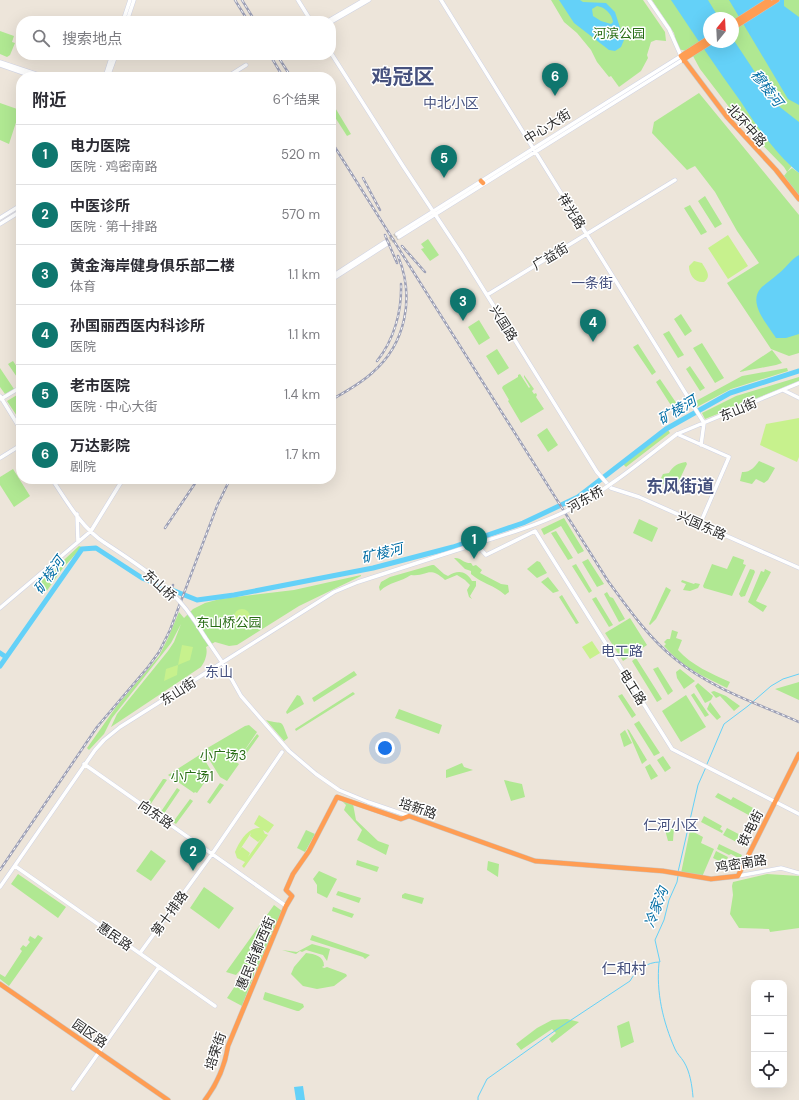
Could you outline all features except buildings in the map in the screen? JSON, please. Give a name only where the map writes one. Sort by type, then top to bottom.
[{"type":"highway","points":[[739,19],[769,0]]},
{"type":"highway","points":[[739,24],[777,0]]},
{"type":"highway","name":"中心大街","points":[[684,56],[703,42]]},
{"type":"highway","name":"中心大街","points":[[684,56],[703,46]]},
{"type":"highway","name":"北环中路","points":[[684,56],[727,117],[776,170],[799,199]]},
{"type":"highway","name":"北环中路","points":[[684,56],[686,67],[726,120],[773,171],[799,204]]},
{"type":"highway","name":"铁电街","points":[[738,876],[799,754]]},
{"type":"highway","points":[[286,906],[292,896],[286,890],[293,874],[309,851],[337,796],[401,819],[409,816]]},
{"type":"highway","name":"培新路","points":[[409,816],[535,861],[663,871]]},
{"type":"highway","name":"鸡密南路","points":[[663,871],[711,880],[738,876]]},
{"type":"highway","name":"惠民尚都西街","points":[[243,1008],[286,906]]},
{"type":"highway","name":"园区路","points":[[0,984],[168,1100]]},
{"type":"highway","name":"培荣街","points":[[205,1100],[214,1088],[226,1059],[228,1046],[243,1008]]},
{"type":"main road","points":[[125,16],[130,0]]},
{"type":"main road","points":[[129,16],[134,0]]},
{"type":"main road","points":[[298,0],[308,16]]},
{"type":"main road","points":[[336,18],[364,0]]},
{"type":"main road","points":[[336,19],[369,0]]},
{"type":"main road","name":"祥光路","points":[[441,0],[704,423]]},
{"type":"main road","name":"北环中路","points":[[649,0],[669,29],[684,56]]},
{"type":"main road","name":"中心大街","points":[[398,235],[684,56]]},
{"type":"main road","points":[[107,72],[110,60]]},
{"type":"main road","points":[[110,72],[114,60]]},
{"type":"main road","name":"兴国路","points":[[335,60],[487,295],[597,472],[607,483]]},
{"type":"main road","points":[[0,62],[25,72]]},
{"type":"main road","points":[[0,65],[23,72]]},
{"type":"main road","points":[[235,72],[246,65]]},
{"type":"main road","name":"广益街","points":[[487,295],[676,180]]},
{"type":"main road","points":[[0,218],[16,207]]},
{"type":"main road","points":[[0,224],[16,214]]},
{"type":"main road","points":[[336,274],[386,243],[336,277]]},
{"type":"main road","name":"东山街","points":[[677,434],[799,383]]},
{"type":"main road","points":[[16,390],[1,398],[16,422]]},
{"type":"main road","points":[[783,390],[799,398]]},
{"type":"main road","points":[[701,445],[704,423]]},
{"type":"main road","points":[[677,434],[729,457],[700,524]]},
{"type":"main road","name":"河东桥","points":[[482,542],[539,522],[575,507],[600,491],[677,434]]},
{"type":"main road","points":[[0,458],[16,448]]},
{"type":"main road","name":"兴国东路","points":[[607,483],[612,488],[639,497],[799,568]]},
{"type":"main road","name":"东山桥","points":[[56,484],[91,531],[105,543],[131,560],[165,586],[186,608],[222,662]]},
{"type":"main road","points":[[1,606],[91,531],[120,484]]},
{"type":"main road","points":[[77,514],[78,542]]},
{"type":"main road","name":"电工路","points":[[476,544],[486,555],[535,531],[672,749],[799,814]]},
{"type":"main road","name":"东山街","points":[[0,887],[84,764],[104,740],[120,727],[339,589],[482,542]]},
{"type":"main road","name":"培新路","points":[[222,662],[241,696],[289,751],[316,774],[339,790],[409,816]]},
{"type":"main road","name":"第十排路","points":[[140,953],[212,854],[282,752]]},
{"type":"main road","name":"向东路","points":[[84,764],[286,906]]},
{"type":"main road","name":"惠民路","points":[[15,866],[216,1006]]},
{"type":"main road","name":"鸡密南路","points":[[738,876],[782,868],[799,873]]},
{"type":"main road","points":[[73,1089],[159,967]]},
{"type":"green space","name":"河滨公园","points":[[551,0],[643,0],[665,32],[666,41],[656,40],[651,42],[647,55],[648,58],[641,71],[619,87],[611,76],[609,77],[597,62],[591,50],[577,33],[564,22]]},
{"type":"green space","points":[[652,0],[799,0],[799,157],[787,172],[784,167],[742,124],[700,69],[693,56],[686,51],[678,49],[674,33]]},
{"type":"green space","points":[[0,31],[14,36],[12,42],[15,43],[10,55],[7,57],[0,54]]},
{"type":"green space","points":[[699,93],[799,215],[799,353],[789,356],[771,349],[727,283],[759,263],[737,231],[715,192],[695,166],[687,170],[652,133],[654,122]]},
{"type":"green space","points":[[0,103],[16,109],[16,122],[9,144],[0,140]]},
{"type":"green space","points":[[336,109],[351,134],[347,136],[336,119]]},
{"type":"green space","points":[[792,168],[799,173],[799,196],[784,176]]},
{"type":"green space","points":[[705,196],[722,224],[715,228],[698,201]]},
{"type":"green space","points":[[690,205],[707,232],[701,235],[684,208]]},
{"type":"green space","points":[[728,235],[748,266],[728,279],[708,248]]},
{"type":"green space","points":[[428,239],[439,255],[430,261],[421,249],[424,248],[421,244]]},
{"type":"green space","points":[[694,261],[702,263],[708,275],[704,282],[695,280],[691,275],[689,266]]},
{"type":"green space","points":[[681,314],[692,331],[685,336],[674,319]]},
{"type":"green space","points":[[479,320],[490,338],[479,345],[468,327]]},
{"type":"green space","points":[[669,331],[684,355],[678,358],[663,334]]},
{"type":"green space","points":[[702,343],[724,378],[715,383],[693,348]]},
{"type":"green space","points":[[638,344],[656,372],[652,375],[633,347]]},
{"type":"green space","points":[[497,349],[509,368],[498,375],[486,356]]},
{"type":"green space","points":[[772,350],[782,363],[739,372]]},
{"type":"green space","points":[[13,361],[16,366],[16,376],[8,364]]},
{"type":"green space","points":[[690,366],[705,388],[700,391],[686,369]]},
{"type":"green space","points":[[0,368],[14,389],[5,394],[0,387]]},
{"type":"green space","points":[[787,368],[788,371],[731,389],[697,407],[694,402],[742,376]]},
{"type":"green space","points":[[520,374],[529,388],[530,387],[524,375],[534,389],[532,391],[534,394],[536,393],[536,397],[544,409],[521,423],[502,388]]},
{"type":"green space","points":[[799,377],[799,381],[705,419],[702,413],[736,396]]},
{"type":"green space","points":[[660,379],[677,404],[672,407],[656,382]]},
{"type":"green space","points":[[16,396],[16,414],[7,401]]},
{"type":"green space","points":[[799,418],[799,457],[797,462],[760,445],[766,424]]},
{"type":"green space","points":[[547,428],[558,445],[548,452],[537,435]]},
{"type":"green space","points":[[668,430],[670,433],[626,467],[623,464]]},
{"type":"green space","points":[[759,461],[775,468],[768,480],[764,483],[756,479],[752,484],[740,481],[742,472],[747,472],[752,469]]},
{"type":"green space","points":[[686,462],[687,464],[675,489],[659,482],[663,474],[669,473],[676,465]]},
{"type":"green space","points":[[13,469],[16,474],[16,484],[22,484],[30,496],[14,507],[0,485],[0,477]]},
{"type":"green space","points":[[564,518],[584,551],[578,554],[561,526],[544,535],[541,529]]},
{"type":"green space","points":[[639,519],[658,528],[652,542],[633,533]]},
{"type":"green space","points":[[556,531],[573,558],[568,560],[551,533]]},
{"type":"green space","points":[[79,546],[82,547],[63,568],[46,592],[38,584]]},
{"type":"green space","points":[[733,556],[744,560],[743,564],[746,565],[732,596],[704,588],[703,586],[712,564],[727,569]]},
{"type":"green space","points":[[454,558],[471,563],[473,566],[476,565],[482,570],[480,573],[501,584],[508,585],[509,592],[505,595],[479,580],[471,574],[471,571],[465,569]]},
{"type":"green space","points":[[588,559],[604,584],[597,587],[582,562]]},
{"type":"green space","points":[[537,561],[540,562],[547,573],[537,578],[527,569]]},
{"type":"green space","points":[[576,564],[592,591],[589,593],[572,566]]},
{"type":"green space","points":[[432,565],[448,576],[461,572],[470,577],[472,581],[476,581],[476,586],[470,596],[472,599],[469,597],[467,590],[470,585],[465,580],[457,575],[445,580],[431,572],[421,575],[411,575],[387,586],[380,591],[379,587],[381,582],[390,577]]},
{"type":"green space","points":[[750,569],[754,570],[755,572],[745,596],[741,597],[739,594]]},
{"type":"green space","points":[[765,569],[771,572],[756,601],[767,606],[763,612],[748,602],[761,571],[764,572]]},
{"type":"green space","name":"东山桥公园","points":[[361,575],[299,606],[237,645],[229,646],[215,642],[206,647],[206,657],[201,667],[111,727],[117,714],[168,651],[174,642],[181,624],[171,643],[112,718],[104,734],[89,750],[87,748],[116,707],[159,656],[179,612],[184,618],[193,609],[205,603],[220,599],[294,590]]},
{"type":"green space","points":[[548,577],[559,591],[553,593],[541,582]]},
{"type":"green space","points":[[682,580],[694,584],[700,584],[698,588],[690,591],[683,590],[686,584],[681,582]]},
{"type":"green space","points":[[666,587],[671,590],[656,619],[650,625],[649,624]]},
{"type":"green space","points":[[607,592],[610,597],[613,598],[625,619],[619,622],[604,594]]},
{"type":"green space","points":[[562,595],[579,623],[576,624],[559,597]]},
{"type":"green space","points":[[596,597],[613,625],[609,627],[592,599]]},
{"type":"green space","points":[[242,609],[248,611],[250,617],[248,623],[242,625],[236,623],[234,617],[236,611]]},
{"type":"green space","points":[[630,618],[647,645],[623,661],[605,633]]},
{"type":"green space","points":[[672,630],[678,632],[676,638],[682,640],[678,650],[695,665],[730,682],[727,688],[685,665],[664,646],[666,644],[664,642],[667,639],[670,639]]},
{"type":"green space","points":[[592,641],[600,653],[590,659],[582,647]]},
{"type":"green space","points":[[182,645],[193,647],[190,660],[178,665]]},
{"type":"green space","points":[[636,658],[662,699],[657,702],[632,661]]},
{"type":"green space","points":[[178,665],[177,675],[164,681],[166,669]]},
{"type":"green space","points":[[658,667],[673,691],[668,695],[653,669]]},
{"type":"green space","points":[[680,669],[695,681],[684,689],[677,678],[676,672]]},
{"type":"green space","points":[[354,671],[357,675],[314,702],[312,698]]},
{"type":"green space","points":[[799,682],[799,700],[775,689]]},
{"type":"green space","points":[[698,683],[713,696],[711,700],[705,703],[695,686]]},
{"type":"green space","points":[[714,691],[726,696],[740,706],[734,711],[720,696],[716,698],[711,692]]},
{"type":"green space","points":[[353,692],[355,694],[296,731],[295,729]]},
{"type":"green space","points":[[694,693],[709,715],[705,717],[691,695]]},
{"type":"green space","points":[[622,694],[636,715],[632,718],[618,696]]},
{"type":"green space","points":[[297,695],[300,696],[304,704],[287,714],[286,712]]},
{"type":"green space","points":[[686,695],[706,727],[681,742],[662,711]]},
{"type":"green space","points":[[710,702],[721,717],[717,720],[707,709]]},
{"type":"green space","points":[[399,709],[442,725],[439,734],[395,718]]},
{"type":"green space","points":[[266,720],[281,723],[288,738],[284,741]]},
{"type":"green space","points":[[639,721],[660,753],[654,756],[634,724]]},
{"type":"green space","name":"小广场3","points":[[249,725],[257,732],[242,754],[257,734],[259,736],[241,761],[238,759],[236,762],[239,764],[227,781],[220,777],[204,750]]},
{"type":"green space","points":[[627,729],[647,760],[642,764]]},
{"type":"green space","points":[[625,730],[632,743],[624,747],[620,734]]},
{"type":"green space","name":"小广场1","points":[[201,754],[212,772],[197,793],[194,793],[168,775]]},
{"type":"green space","points":[[663,756],[671,768],[665,772],[657,760]]},
{"type":"green space","points":[[462,763],[464,767],[473,770],[446,778],[446,770]]},
{"type":"green space","points":[[650,764],[658,776],[651,780],[645,767]]},
{"type":"green space","points":[[163,779],[167,780],[150,805],[147,803]]},
{"type":"green space","points":[[504,780],[522,784],[525,797],[511,801]]},
{"type":"green space","points":[[220,783],[224,785],[210,804],[207,802]]},
{"type":"green space","points":[[177,788],[180,790],[163,815],[160,813]]},
{"type":"green space","points":[[718,793],[731,800],[733,797],[764,814],[763,817],[760,816],[758,820],[715,797]]},
{"type":"green space","points":[[190,799],[193,801],[176,824],[173,822]]},
{"type":"green space","points":[[341,800],[353,804],[356,820],[378,841],[389,845],[386,855],[357,840],[362,830],[344,810],[346,805]]},
{"type":"green space","points":[[259,815],[274,825],[268,833],[263,830],[265,834],[268,835],[244,868],[242,866],[245,862],[237,858],[235,852],[244,836],[256,828],[260,828],[254,824]],"holes":[[[251,833],[250,836],[258,842],[261,839],[248,857],[250,853],[242,847],[239,851]]]},
{"type":"green space","points":[[704,816],[722,826],[720,829],[723,831],[722,833],[701,822]]},
{"type":"green space","points":[[664,826],[674,828],[673,841],[668,841]]},
{"type":"green space","points":[[727,828],[750,840],[746,847],[723,835]]},
{"type":"green space","points":[[306,830],[315,834],[305,852],[297,848]]},
{"type":"green space","points":[[690,830],[703,837],[701,843],[714,849],[702,877],[681,873]]},
{"type":"green space","points":[[719,844],[742,855],[740,859],[717,849]]},
{"type":"green space","points":[[151,850],[166,861],[151,881],[136,871]]},
{"type":"green space","points":[[716,851],[728,857],[725,864],[713,858]]},
{"type":"green space","points":[[357,860],[379,867],[377,872],[356,865]]},
{"type":"green space","points":[[488,861],[499,864],[498,877],[487,870]]},
{"type":"green space","points":[[319,871],[337,879],[327,898],[317,893],[317,885],[313,879]]},
{"type":"green space","points":[[18,874],[66,907],[58,918],[11,884]]},
{"type":"green space","points":[[767,874],[799,876],[799,928],[770,932],[769,929],[739,928],[730,914],[733,895],[733,882]]},
{"type":"green space","points":[[204,887],[234,908],[219,929],[190,908]]},
{"type":"green space","points":[[338,891],[361,898],[359,903],[336,895]]},
{"type":"green space","points":[[405,893],[424,898],[422,904],[402,898],[402,895]]},
{"type":"green space","points":[[274,905],[282,911],[256,972],[255,965],[242,968],[236,975],[226,972]]},
{"type":"green space","points":[[333,907],[354,914],[352,918],[332,911]]},
{"type":"green space","points":[[38,935],[43,938],[9,986],[0,979],[0,974],[5,977],[22,951],[20,949],[23,945],[26,947],[30,942],[28,940],[30,936],[35,939]]},
{"type":"green space","points":[[312,935],[370,955],[365,959],[363,957],[310,940]]},
{"type":"green space","points":[[312,944],[330,949],[327,961],[323,955],[306,950],[302,952],[300,951],[296,954],[282,950],[297,952]]},
{"type":"green space","points":[[306,953],[316,955],[321,958],[324,963],[324,966],[322,967],[327,967],[346,974],[347,976],[334,986],[317,989],[303,986],[291,974],[294,967]]},
{"type":"green space","points":[[252,967],[254,969],[254,975],[242,1006],[227,998],[245,971]]},
{"type":"green space","points":[[265,992],[303,1004],[304,1007],[297,1011],[264,1000]]},
{"type":"green space","points":[[567,1019],[579,1022],[552,1043],[549,1039],[556,1033],[552,1029],[521,1050],[516,1044],[537,1028],[552,1020]]},
{"type":"green space","points":[[629,1021],[634,1042],[621,1048],[617,1026]]},
{"type":"water","points":[[559,0],[580,0],[583,2],[606,3],[615,12],[624,40],[621,47],[615,51],[609,50],[574,23]],"holes":[[[597,6],[605,9],[610,14],[613,22],[611,24],[601,21],[593,16],[592,9]]]},
{"type":"water","points":[[671,0],[708,0],[715,12],[703,12],[703,48]]},
{"type":"water","points":[[729,0],[784,0],[784,6],[799,17],[799,105],[788,99],[739,17],[739,12],[736,12]]},
{"type":"water","points":[[703,48],[739,48],[776,104],[799,122],[799,173],[782,157],[760,131]]},
{"type":"water","points":[[799,255],[799,334],[786,338],[776,338],[760,314],[757,307],[757,294],[763,286]]},
{"type":"water","points":[[303,1086],[305,1100],[296,1100],[294,1087]]},
{"type":"waterway","name":"矿棱河","points":[[0,666],[82,549],[96,548],[142,578],[197,600],[234,595],[373,568],[453,547],[523,523],[578,497],[666,429],[730,393],[799,371]]},
{"type":"waterway","name":"矿棱河","points":[[0,653],[6,657]]},
{"type":"waterway","name":"冷家沟","points":[[707,764],[724,724],[771,686],[783,679],[799,674]]},
{"type":"waterway","name":"冷家沟","points":[[678,872],[698,785],[706,767]]},
{"type":"waterway","name":"冷家沟","points":[[478,1100],[487,1079],[556,1030],[630,981],[635,973],[642,967],[651,963],[660,962],[655,940],[664,920],[669,900],[678,876]]},
{"type":"waterway","points":[[659,963],[658,974],[661,1007],[675,1049],[688,1070],[693,1097]]},
{"type":"tunnel","points":[[385,242],[397,234]]},
{"type":"tunnel","points":[[387,244],[399,237]]},
{"type":"railway","points":[[235,0],[245,16]]},
{"type":"railway","points":[[242,0],[252,16]]},
{"type":"railway","points":[[273,60],[280,72]]},
{"type":"railway","points":[[280,60],[288,72]]},
{"type":"railway","points":[[336,149],[608,581],[639,622],[665,650],[688,669],[734,694],[799,722]]},
{"type":"railway","points":[[363,178],[380,210]]},
{"type":"railway","points":[[385,235],[397,263]]},
{"type":"railway","points":[[402,246],[425,272]]},
{"type":"railway","points":[[336,397],[372,373],[384,361],[400,334],[404,319],[406,288],[398,256]]},
{"type":"railway","points":[[377,361],[388,344],[396,325],[400,304],[401,284]]},
{"type":"railway","points":[[165,528],[195,484]]},
{"type":"railway","points":[[0,870],[97,727],[159,652],[170,630],[217,506],[228,484]]},
{"type":"railway","points":[[169,595],[173,585]]},
{"type":"place","name":"万达影院","points":[[555,96]]},
{"type":"place","name":"老市医院","points":[[444,178]]},
{"type":"place","name":"黄金海岸健身俱乐部二楼","points":[[463,321]]},
{"type":"place","name":"孙国丽西医内科诊所","points":[[593,342]]},
{"type":"place","name":"电力医院","points":[[474,559]]},
{"type":"place","name":"中医诊所","points":[[193,871]]},
{"type":"district","name":"鸡冠区","points":[[403,77]]},
{"type":"district","name":"中北小区","points":[[451,103]]},
{"type":"district","name":"一条街","points":[[592,283]]},
{"type":"district","name":"东风街道","points":[[680,486]]},
{"type":"district","name":"电工路","points":[[622,651]]},
{"type":"district","name":"东山","points":[[219,672]]},
{"type":"district","name":"仁河小区","points":[[671,825]]},
{"type":"district","name":"仁和村","points":[[624,969]]},
{"type":"water label","name":"穆棱河","points":[[767,88]]}]
